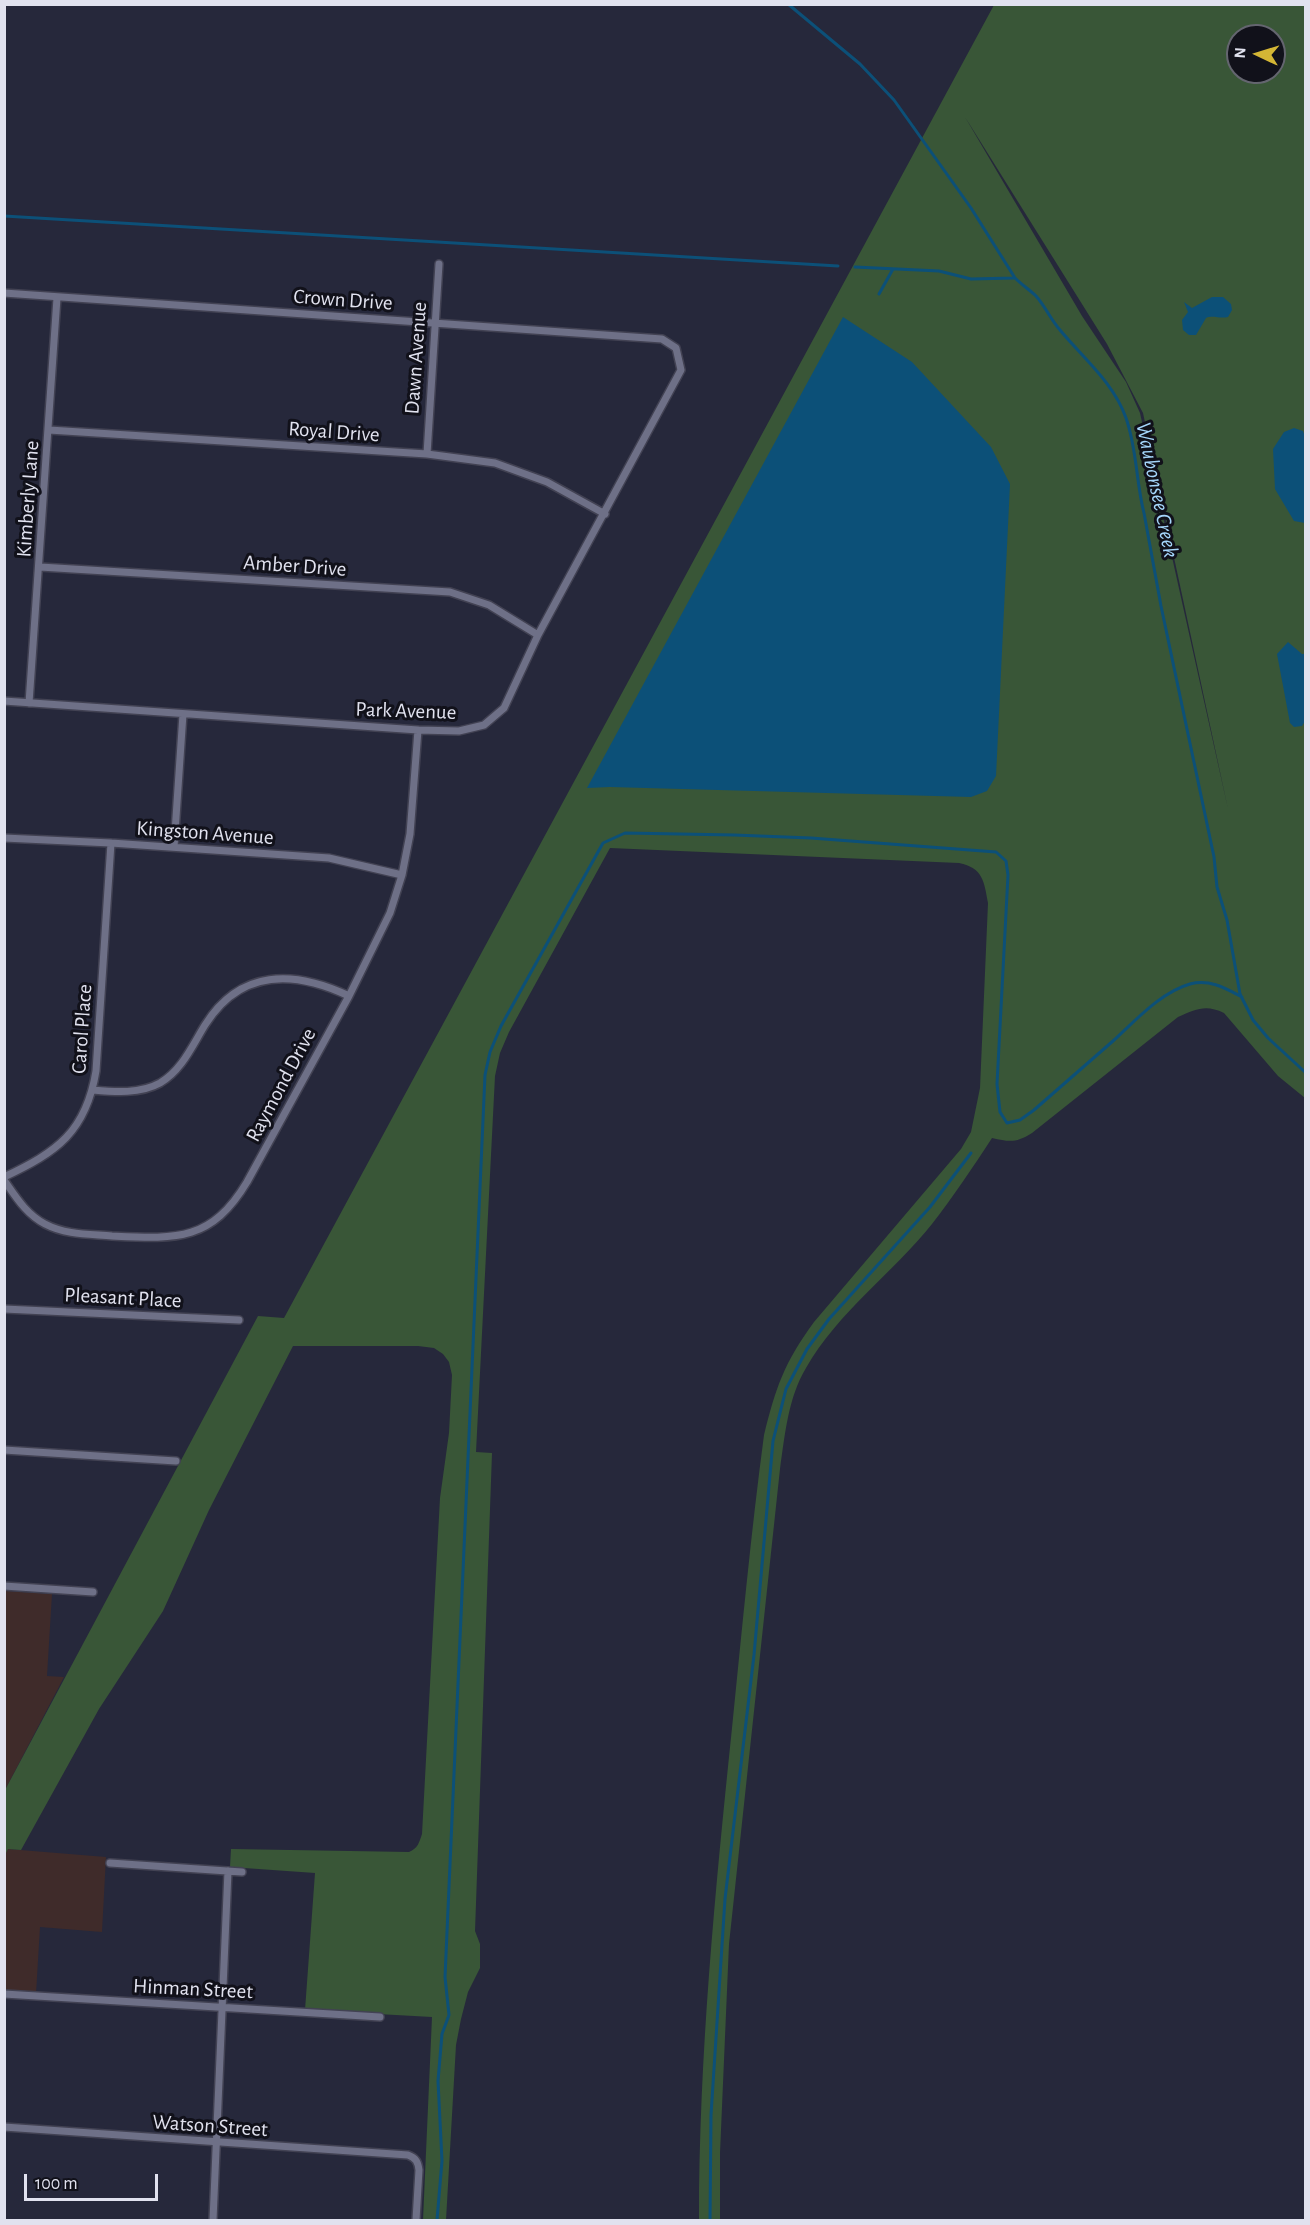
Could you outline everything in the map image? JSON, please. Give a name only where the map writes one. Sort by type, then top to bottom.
[{"type":"street","name":"Dawn Avenue","points":[[427,454],[439,264]]},
{"type":"street","name":"Crown Drive","points":[[4,293],[662,339],[676,348]]},
{"type":"street","name":"Kimberly Lane","points":[[29,703],[57,298]]},
{"type":"street","name":"Park Avenue","points":[[4,701],[418,730],[459,731],[484,725],[504,708],[538,635],[681,370],[676,348]]},
{"type":"street","name":"Royal Drive","points":[[49,430],[427,454],[495,463],[547,482],[605,514]]},
{"type":"street","name":"Amber Drive","points":[[40,567],[450,592],[489,605],[538,635]]},
{"type":"street","points":[[174,847],[183,714]]},
{"type":"street","name":"Raymond Drive","points":[[4,1178],[30,1214],[57,1230],[72,1233],[176,1237],[194,1232],[224,1215],[237,1200],[380,937],[402,875],[411,827],[418,730]]},
{"type":"street","name":"Kingston Avenue","points":[[4,838],[329,858],[402,875]]},
{"type":"street","name":"Carol Place","points":[[4,1178],[59,1145],[80,1120],[93,1090],[111,843]]},
{"type":"street","points":[[93,1090],[133,1091],[159,1084],[169,1077],[188,1053],[216,1009],[243,987],[259,982],[292,978],[327,986],[349,996]]},
{"type":"street","name":"Pleasant Place","points":[[4,1309],[239,1320]]},
{"type":"street","points":[[4,1450],[176,1461]]},
{"type":"street","points":[[4,1586],[93,1592]]},
{"type":"street","points":[[111,1863],[242,1872]]},
{"type":"street","points":[[213,2220],[228,1871]]},
{"type":"street","name":"Hinman Street","points":[[4,1994],[380,2017]]},
{"type":"street","name":"Watson Street","points":[[4,2127],[402,2154],[414,2157],[418,2164],[417,2220]]},
{"type":"shaded area","points":[[5,1591],[52,1594],[47,1676],[64,1677],[5,1790]]},
{"type":"shaded area","points":[[8,1849],[106,1857],[102,1932],[40,1927],[36,1994],[5,1992],[4,1855]]},
{"type":"green space","points":[[994,5],[1305,5],[1305,1098],[1278,1076],[1224,1013],[1206,1008],[1178,1017],[1032,1133],[1013,1141],[992,1138],[932,1224],[849,1311],[806,1368],[795,1392],[788,1417],[780,1469],[729,1944],[720,2153],[720,2220],[699,2220],[705,2036],[714,1912],[764,1435],[782,1376],[795,1350],[814,1322],[961,1149],[971,1132],[980,1088],[988,903],[978,872],[959,863],[610,848],[509,1032],[500,1053],[495,1076],[476,1452],[492,1453],[475,1931],[480,1944],[480,1968],[468,1992],[456,2045],[446,2220],[423,2220],[432,2017],[305,2010],[315,1873],[230,1867],[231,1849],[409,1852],[419,1843],[422,1834],[440,1498],[449,1433],[452,1375],[449,1362],[443,1354],[434,1348],[418,1346],[293,1346],[209,1510],[163,1611],[99,1709],[21,1850],[8,1849],[5,1855],[5,1790],[258,1316],[284,1318]],"holes":[[[965,117],[1107,344],[1143,413],[1228,809],[1140,413],[1126,382],[1082,316]]]},
{"type":"water","points":[[1212,297],[1223,297],[1231,304],[1232,310],[1228,317],[1206,318],[1196,335],[1189,335],[1183,330],[1182,320],[1188,312],[1184,302],[1192,308]]},
{"type":"water","points":[[843,317],[912,362],[991,447],[1010,484],[996,776],[987,791],[971,797],[587,788]]},
{"type":"water","points":[[1294,428],[1303,431],[1305,437],[1305,523],[1294,521],[1275,489],[1273,449],[1284,432]]},
{"type":"water","points":[[1288,642],[1305,654],[1305,721],[1302,726],[1294,727],[1290,723],[1277,654]]},
{"type":"waterway","name":"Waubonsee Creek","points":[[788,4],[860,64],[894,100],[971,208],[1015,278],[1036,296],[1057,326],[1106,382],[1121,405],[1132,442],[1161,606],[1214,857],[1217,887],[1227,920],[1240,994],[1253,1020],[1268,1038],[1306,1073]]},
{"type":"waterway","points":[[4,216],[838,266]]},
{"type":"waterway","points":[[855,267],[939,271],[971,279],[1014,278]]},
{"type":"waterway","points":[[879,294],[893,269]]},
{"type":"waterway","points":[[437,2220],[442,2161],[438,2081],[442,2034],[449,2015],[445,1977],[485,1075],[490,1052],[501,1026],[603,843],[625,833],[734,835],[811,838],[996,852],[1006,861],[1008,875],[997,1084],[1000,1112],[1007,1123],[1020,1120],[1034,1110],[1169,993],[1190,984],[1204,983],[1217,985],[1242,997]]},
{"type":"waterway","points":[[710,2220],[711,2115],[725,1899],[754,1655],[773,1441],[786,1389],[807,1349],[829,1319],[930,1207],[971,1153]]}]
